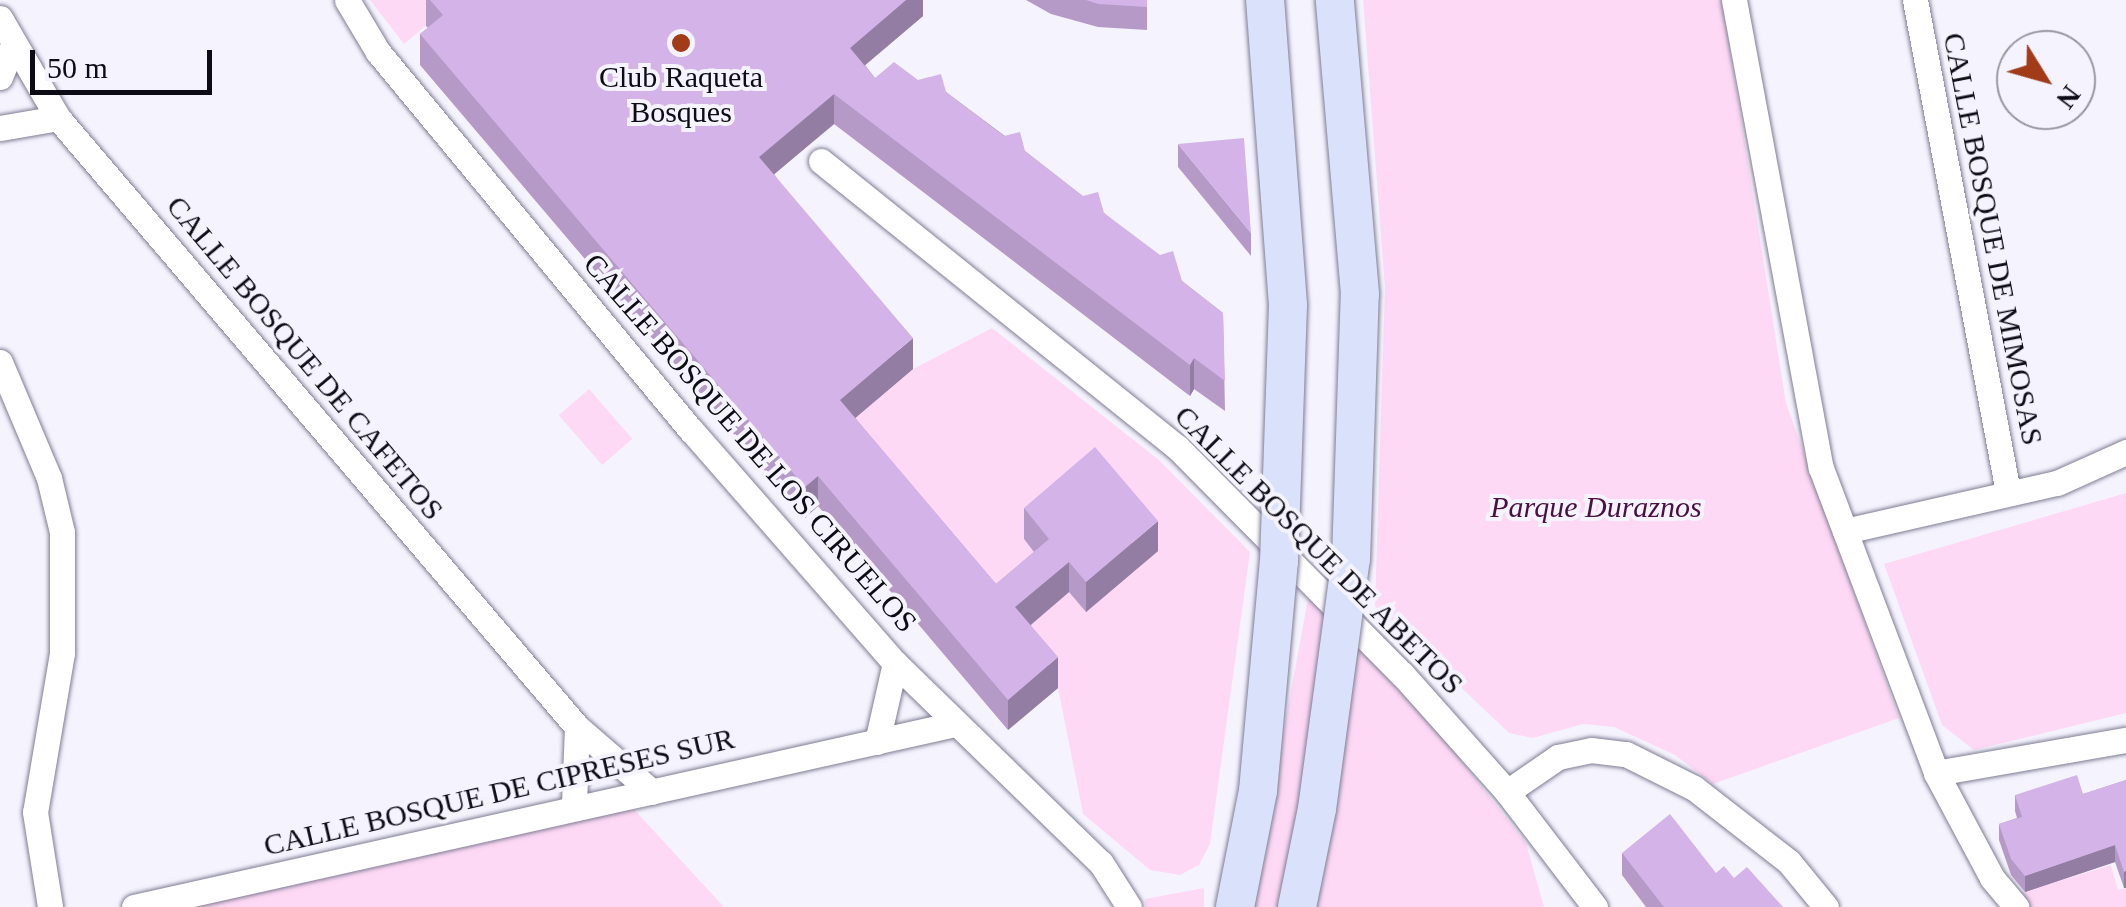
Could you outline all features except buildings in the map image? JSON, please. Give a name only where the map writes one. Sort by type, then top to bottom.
[{"type":"main road","points":[[1235,907],[1258,792],[1279,562],[1288,305],[1265,0]]},
{"type":"main road","points":[[1296,907],[1318,809],[1350,559],[1360,294],[1335,0]]},
{"type":"street","name":"CALLE BOSQUE DE LOS CIRUELOS","points":[[346,0],[378,52],[895,663],[1101,864],[1125,902]]},
{"type":"street","points":[[1734,0],[1821,468],[1936,773],[1992,878],[2016,907]]},
{"type":"street","name":"CALLE BOSQUE DE MIMOSAS","points":[[1914,0],[2008,491]]},
{"type":"street","name":"CALLE BOSQUE DE CAFETOS","points":[[0,18],[58,118],[577,727],[652,792]]},
{"type":"street","points":[[0,76],[14,43]]},
{"type":"street","points":[[0,128],[58,118]]},
{"type":"street","name":"CALLE BOSQUE DE ABETOS","points":[[821,160],[1177,447],[1402,674],[1507,792],[1595,907]]},
{"type":"street","points":[[0,362],[49,478],[62,532],[62,654],[35,812],[50,907]]},
{"type":"street","points":[[1845,531],[2008,491],[2057,483],[2126,452]]},
{"type":"street","points":[[877,742],[895,663]]},
{"type":"street","name":"CALLE BOSQUE DE CIPRESES SUR","points":[[134,907],[574,804],[652,792],[954,724]]},
{"type":"street","points":[[574,804],[577,727]]},
{"type":"street","points":[[1936,773],[2126,740]]},
{"type":"street","points":[[1507,792],[1558,757],[1591,750],[1626,754],[1694,788],[1789,862],[1826,907]]},
{"type":"green space","points":[[370,0],[456,0],[404,44]]},
{"type":"green space","name":"Parque Duraznos","points":[[1363,0],[1722,0],[1786,403],[1899,718],[1713,784],[1675,755],[1614,727],[1583,724],[1533,738],[1509,733],[1375,606],[1385,287]]},
{"type":"green space","points":[[992,328],[1159,460],[1250,552],[1210,844],[1199,865],[1180,875],[1150,870],[1083,814],[1058,688],[840,431],[913,369]]},
{"type":"green space","points":[[589,389],[632,439],[602,465],[559,415]]},
{"type":"green space","points":[[2126,493],[2126,713],[1974,750],[1942,725],[1884,564]]},
{"type":"green space","points":[[1313,572],[1526,843],[1544,907],[1251,907]]},
{"type":"green space","points":[[630,805],[724,907],[171,907]]},
{"type":"green space","points":[[2111,865],[2118,890],[2126,888],[2126,907],[2028,907],[2017,894]]},
{"type":"green space","points":[[1204,888],[1204,907],[1146,907],[1145,899]]},
{"type":"place","name":"Club Raqueta Bosques","points":[[681,43]]}]
